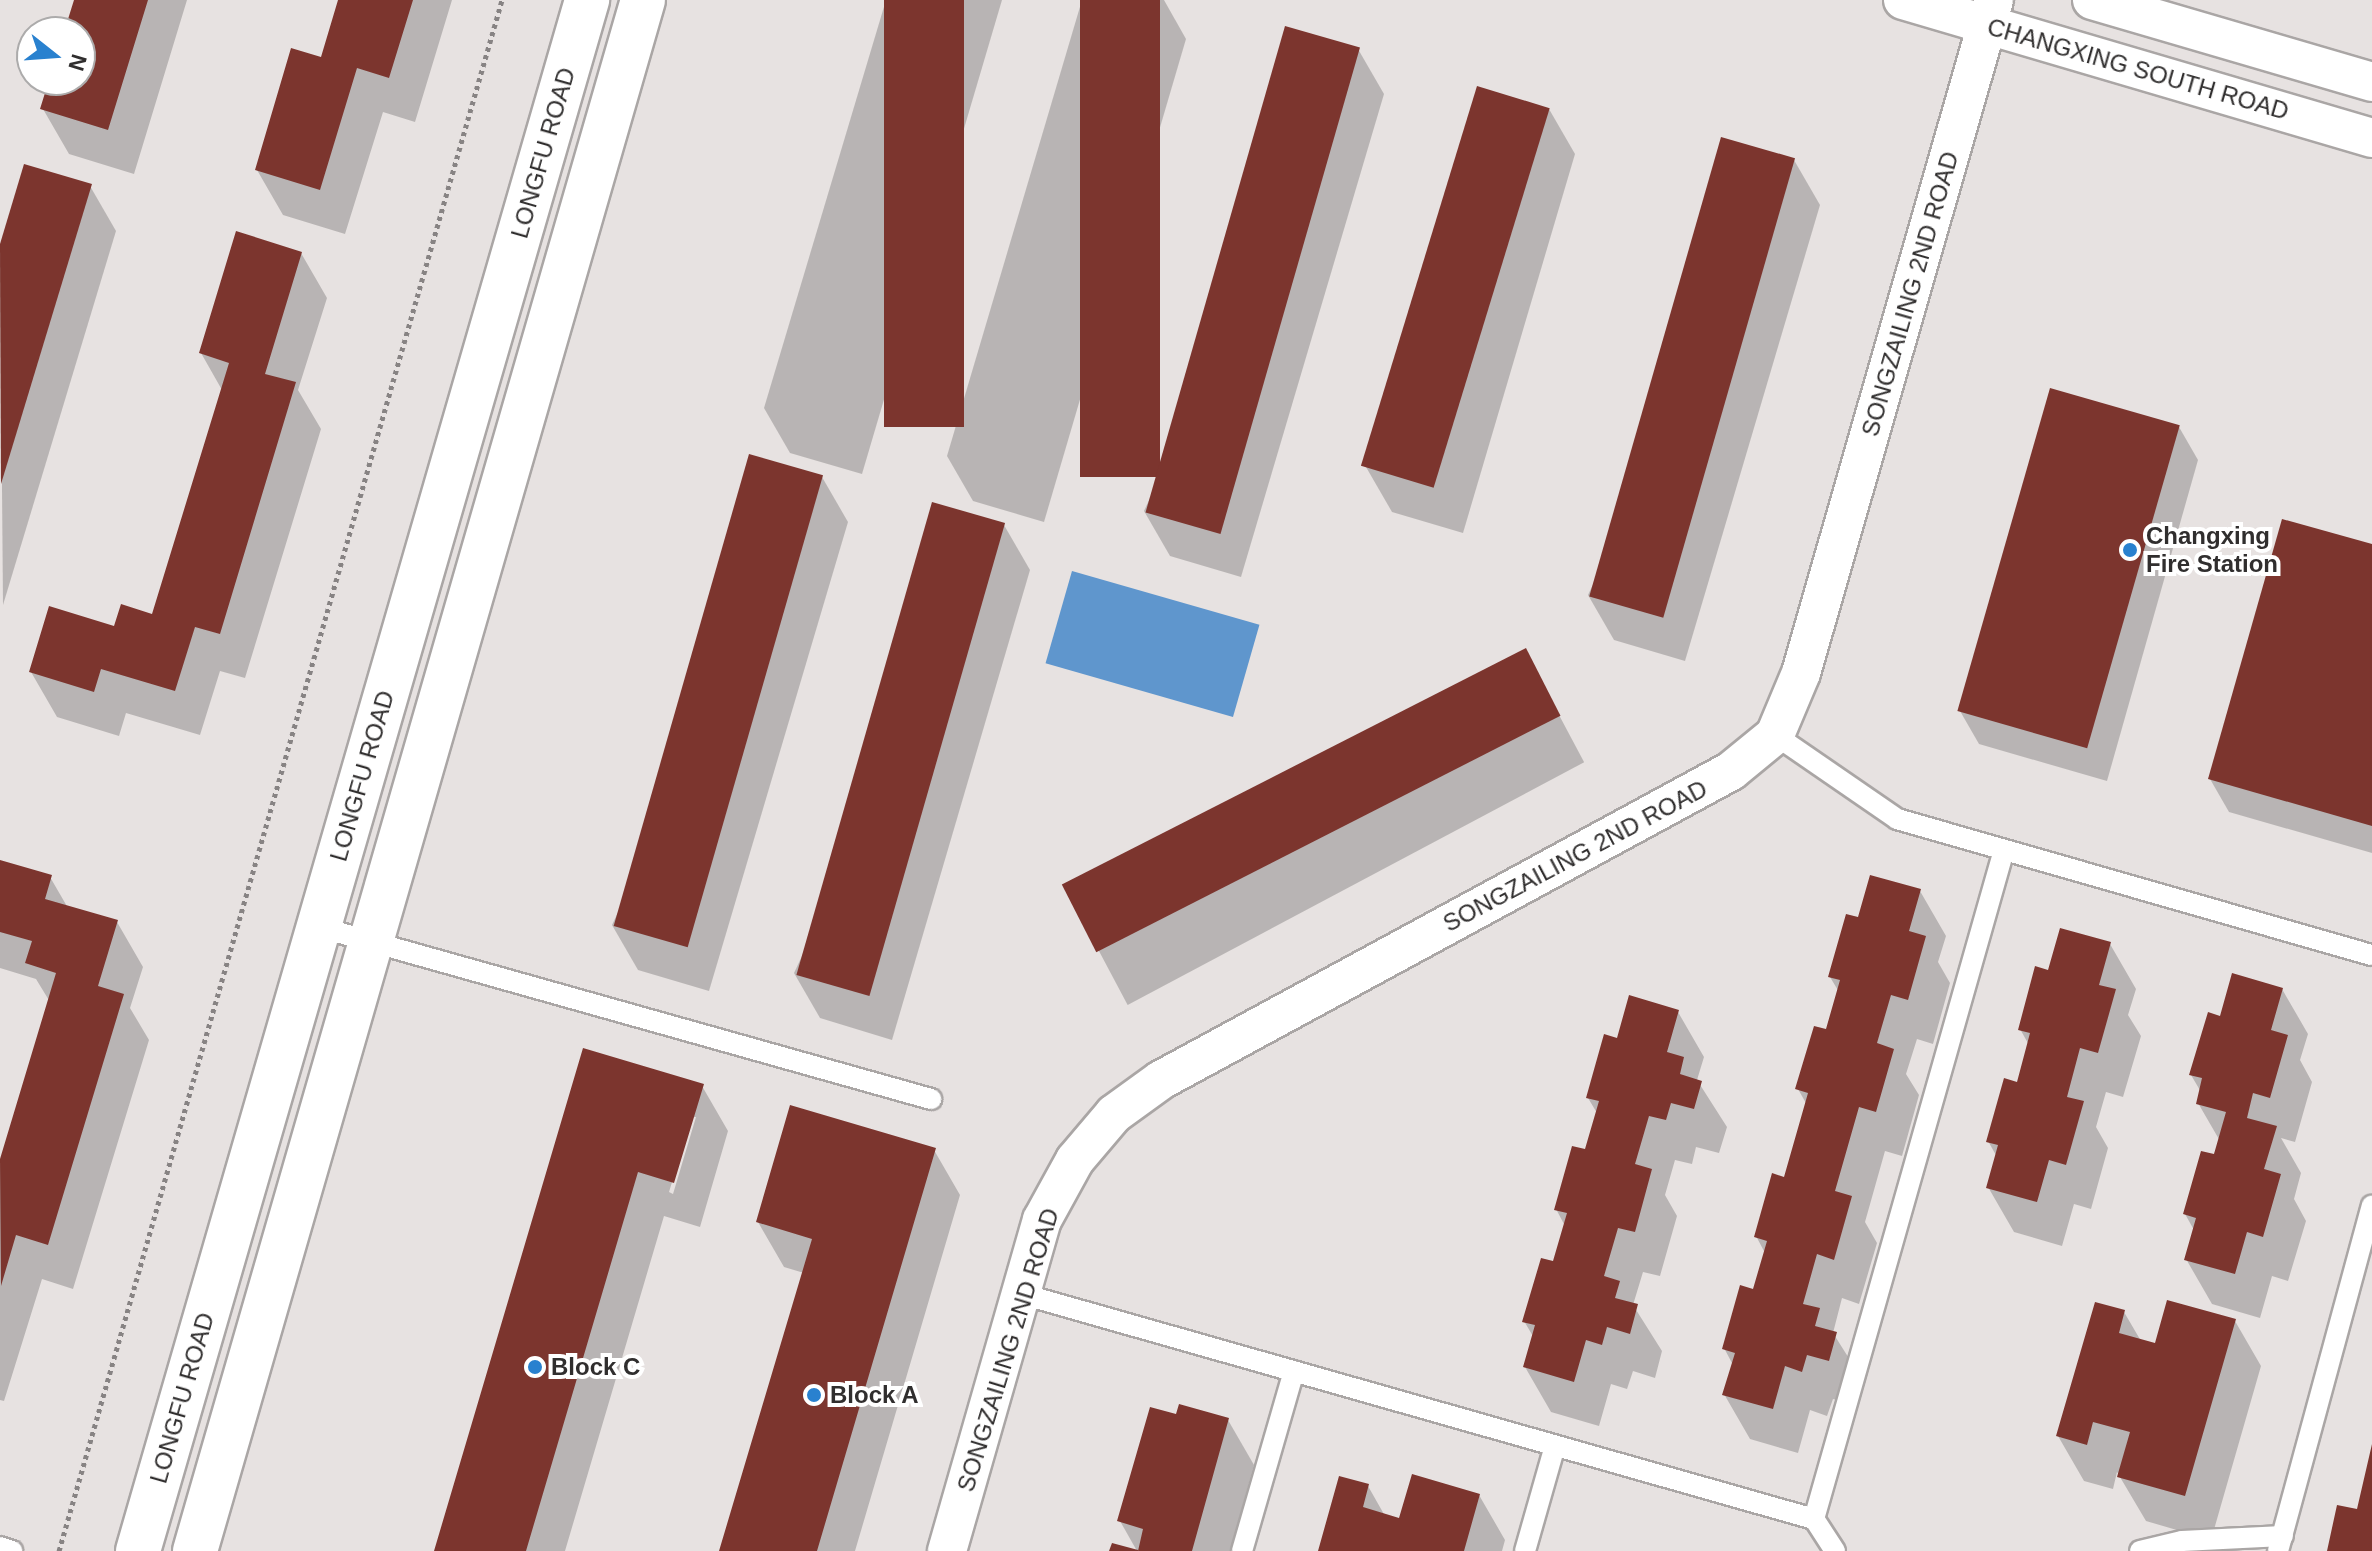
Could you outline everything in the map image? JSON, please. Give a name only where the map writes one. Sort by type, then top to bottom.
[{"type":"street","name":"LONGFU ROAD","points":[[138,1551],[587,0]]},
{"type":"street","points":[[195,1551],[643,0]]},
{"type":"street","name":"CHANGXING SOUTH ROAD","points":[[1903,0],[1991,12],[2372,138]]},
{"type":"street","points":[[2092,0],[2372,82]]},
{"type":"street","name":"SONGZAILING 2ND ROAD","points":[[947,1551],[1042,1220],[1075,1160],[1114,1114],[1161,1080],[1731,771],[1775,735],[1801,673],[1991,12]]},
{"type":"lane","points":[[1775,735],[1897,819],[2372,955]]},
{"type":"lane","points":[[1814,1519],[2004,850]]},
{"type":"lane","points":[[319,927],[931,1099]]},
{"type":"lane","points":[[2140,1551],[2182,1541],[2280,1543],[2372,1206]]},
{"type":"lane","points":[[1022,1294],[1814,1519],[1835,1551]]},
{"type":"lane","points":[[1242,1551],[1294,1371]]},
{"type":"lane","points":[[1525,1551],[1555,1446]]},
{"type":"lane","points":[[0,1547],[12,1551]]},
{"type":"path","points":[[59,1551],[502,0]]},
{"type":"water","points":[[1072,571],[1259,625],[1233,717],[1046,663]]},
{"type":"building","points":[[74,0],[148,0],[108,130],[40,109],[44,96],[96,96],[96,16],[69,16]]},
{"type":"building","points":[[338,0],[413,0],[389,78],[357,68],[320,190],[255,170],[291,48],[321,57]]},
{"type":"building","points":[[884,0],[964,0],[964,427],[884,427]]},
{"type":"building","points":[[1080,0],[1160,0],[1160,477],[1080,477]]},
{"type":"building","points":[[1285,26],[1360,47],[1221,534],[1146,512]]},
{"type":"building","points":[[1477,86],[1550,108],[1434,488],[1361,466]]},
{"type":"building","points":[[1721,137],[1795,158],[1663,618],[1589,596]]},
{"type":"building","points":[[24,164],[92,184],[1,484],[0,244]]},
{"type":"building","points":[[236,231],[302,252],[265,374],[296,382],[220,634],[195,627],[175,691],[101,669],[94,692],[29,672],[49,606],[114,626],[121,604],[152,614],[229,363],[199,353]]},
{"type":"building","points":[[2050,388],[2180,425],[2087,748],[1957,711]]},
{"type":"building","points":[[749,454],[823,475],[688,947],[614,926]]},
{"type":"building","points":[[932,502],[1005,523],[869,996],[796,975]]},
{"type":"building","points":[[2282,519],[2372,544],[2372,826],[2208,779]]},
{"type":"building","points":[[1526,648],[1561,716],[1096,952],[1062,885]]},
{"type":"building","points":[[0,860],[52,875],[45,899],[118,920],[98,986],[124,994],[48,1245],[16,1235],[1,1286],[0,1159],[56,973],[25,963],[32,941],[0,932]]},
{"type":"building","points":[[1870,875],[1921,889],[1909,931],[1926,936],[1908,1000],[1891,995],[1877,1043],[1894,1049],[1876,1112],[1859,1107],[1835,1191],[1852,1196],[1834,1260],[1817,1254],[1803,1304],[1820,1308],[1815,1326],[1837,1332],[1829,1361],[1807,1355],[1802,1372],[1785,1366],[1773,1409],[1722,1395],[1735,1353],[1722,1349],[1740,1285],[1753,1289],[1767,1241],[1754,1237],[1772,1173],[1784,1177],[1808,1093],[1795,1089],[1814,1026],[1826,1029],[1840,980],[1828,977],[1846,914],[1858,917]]},
{"type":"building","points":[[2060,928],[2111,942],[2099,985],[2116,989],[2098,1053],[2080,1048],[2067,1097],[2084,1101],[2066,1165],[2049,1160],[2037,1202],[1986,1188],[1998,1145],[1986,1142],[2004,1078],[2017,1082],[2030,1033],[2018,1030],[2035,966],[2048,970]]},
{"type":"building","points":[[2232,973],[2283,988],[2271,1030],[2288,1035],[2270,1098],[2253,1093],[2247,1118],[2277,1126],[2264,1169],[2281,1174],[2263,1237],[2247,1232],[2235,1274],[2184,1260],[2196,1218],[2183,1214],[2201,1151],[2214,1154],[2226,1112],[2196,1104],[2202,1078],[2189,1075],[2208,1012],[2220,1016]]},
{"type":"building","points":[[1629,995],[1679,1010],[1667,1052],[1684,1057],[1680,1074],[1702,1081],[1694,1109],[1671,1103],[1666,1120],[1649,1116],[1635,1164],[1652,1169],[1635,1232],[1618,1228],[1604,1276],[1620,1281],[1615,1298],[1638,1304],[1630,1334],[1607,1327],[1602,1345],[1586,1340],[1574,1382],[1523,1367],[1535,1325],[1522,1322],[1541,1258],[1553,1261],[1567,1213],[1554,1210],[1572,1146],[1585,1149],[1599,1101],[1586,1098],[1604,1034],[1617,1038]]},
{"type":"building","name":"Block C","points":[[583,1048],[704,1084],[674,1183],[638,1172],[526,1551],[434,1551]]},
{"type":"building","name":"Block A","points":[[790,1105],[936,1148],[817,1551],[719,1551],[812,1239],[756,1222]]},
{"type":"building","points":[[2167,1300],[2236,1319],[2185,1496],[2117,1477],[2130,1432],[2093,1422],[2087,1445],[2056,1436],[2095,1302],[2125,1310],[2119,1333],[2155,1343]]},
{"type":"building","points":[[1179,1404],[1229,1418],[1192,1551],[1138,1551],[1143,1529],[1117,1521],[1150,1407],[1176,1414]]},
{"type":"building","points":[[2372,1444],[2372,1551],[2327,1551],[2337,1505],[2357,1509]]},
{"type":"building","points":[[1412,1474],[1480,1494],[1464,1551],[1318,1551],[1339,1476],[1369,1484],[1363,1507],[1399,1518]]},
{"type":"building","points":[[1112,1543],[1138,1550],[1138,1551],[1109,1551]]},
{"type":"place","name":"Changxing Fire Station","points":[[2130,550]]},
{"type":"place","name":"Block C","points":[[535,1367]]},
{"type":"place","name":"Block A","points":[[814,1395]]}]
